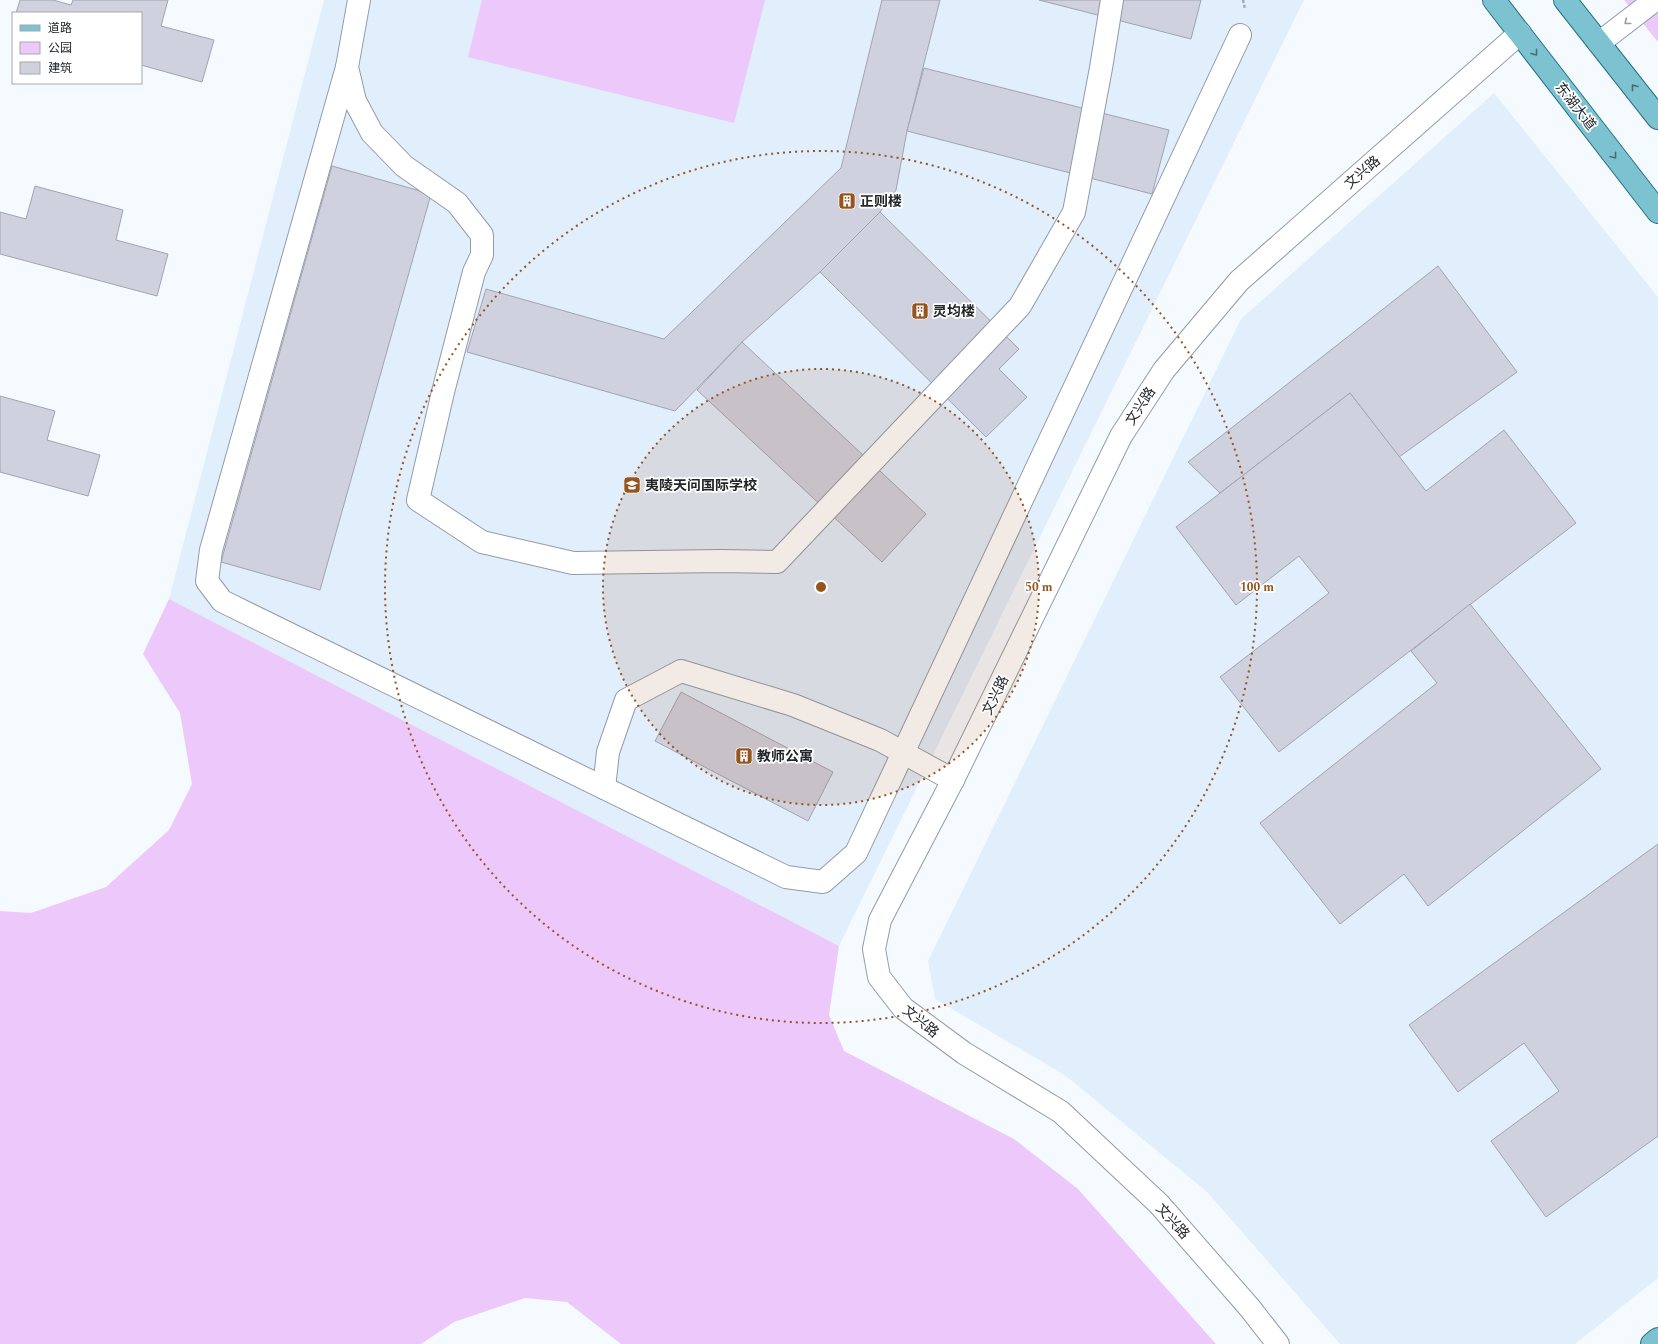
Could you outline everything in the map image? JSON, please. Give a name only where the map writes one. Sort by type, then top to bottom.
[{"type":"main road","name":"东湖大道","points":[[1494,0],[1658,212]]},
{"type":"main road","points":[[1565,0],[1658,118]]},
{"type":"main road","points":[[1652,1344],[1658,1339]]},
{"type":"street","points":[[359,0],[347,68],[211,550],[207,581],[222,601],[786,878],[823,882],[856,852],[1240,35]]},
{"type":"street","points":[[347,68],[354,100],[372,133],[404,166],[457,203],[482,235],[482,255],[474,272],[443,392],[418,500],[482,542],[573,563],[721,561],[777,562],[1020,306],[1074,212],[1112,0]]},
{"type":"street","points":[[1599,43],[1655,0]]},
{"type":"street","name":"文兴路","points":[[1278,1344],[1249,1308],[1159,1204],[1062,1112],[964,1054],[903,1008],[879,978],[874,949],[880,920],[953,780],[1121,436],[1164,370],[1239,281],[1520,33]]},
{"type":"street","points":[[604,788],[608,752],[626,700],[681,671],[792,705],[880,740],[953,780]]},
{"type":"shaded area","name":"夷陵天问国际学校","points":[[324,0],[1304,0],[839,946],[169,599]]},
{"type":"shaded area","points":[[1494,93],[1658,297],[1658,1278],[1575,1344],[1340,1344],[1207,1192],[1066,1076],[935,999],[928,961],[1241,319]]},
{"type":"green space","points":[[482,0],[765,0],[734,123],[468,57]]},
{"type":"green space","points":[[1624,0],[1658,0],[1658,42]]},
{"type":"green space","points":[[169,599],[839,946],[829,1015],[844,1051],[1014,1139],[1078,1189],[1216,1344],[621,1344],[567,1302],[525,1298],[454,1322],[421,1344],[0,1344],[0,911],[31,913],[106,887],[169,830],[192,784],[180,713],[143,654]]},
{"type":"building","points":[[20,0],[53,0],[71,5],[73,0],[168,0],[161,26],[214,40],[202,82],[142,65],[142,12],[16,12]]},
{"type":"building","name":"正则楼","points":[[882,0],[940,0],[907,131],[896,190],[880,212],[820,272],[742,342],[675,411],[467,352],[486,289],[664,339],[841,168]]},
{"type":"building","points":[[1039,0],[1201,0],[1191,39]]},
{"type":"building","points":[[924,68],[1169,130],[1152,194],[907,131]]},
{"type":"building","points":[[332,166],[431,194],[320,590],[221,562]]},
{"type":"building","points":[[35,186],[123,210],[116,240],[168,254],[157,296],[0,254],[0,212],[26,219]]},
{"type":"building","name":"灵均楼","points":[[880,212],[1019,349],[999,369],[1027,397],[986,437],[820,272]]},
{"type":"building","points":[[1438,266],[1517,372],[1399,457],[1350,393],[1220,493],[1188,462]]},
{"type":"building","points":[[742,342],[926,514],[882,562],[697,390]]},
{"type":"building","points":[[1350,393],[1426,491],[1504,430],[1576,523],[1279,752],[1220,677],[1329,593],[1299,556],[1236,605],[1176,527]]},
{"type":"building","points":[[0,396],[55,411],[47,440],[100,455],[88,496],[0,472]]},
{"type":"building","points":[[1470,604],[1601,769],[1428,906],[1404,874],[1340,924],[1260,823],[1437,683],[1411,651]]},
{"type":"building","name":"教师公寓","points":[[681,692],[833,772],[808,821],[655,741]]},
{"type":"building","points":[[1658,844],[1658,1136],[1546,1217],[1491,1141],[1559,1091],[1524,1043],[1458,1092],[1409,1025]]},
{"type":"place","name":"正则楼","points":[[847,201]]},
{"type":"place","name":"灵均楼","points":[[920,311]]},
{"type":"place","name":"夷陵天问国际学校","points":[[632,485]]},
{"type":"place","name":"教师公寓","points":[[744,756]]}]
